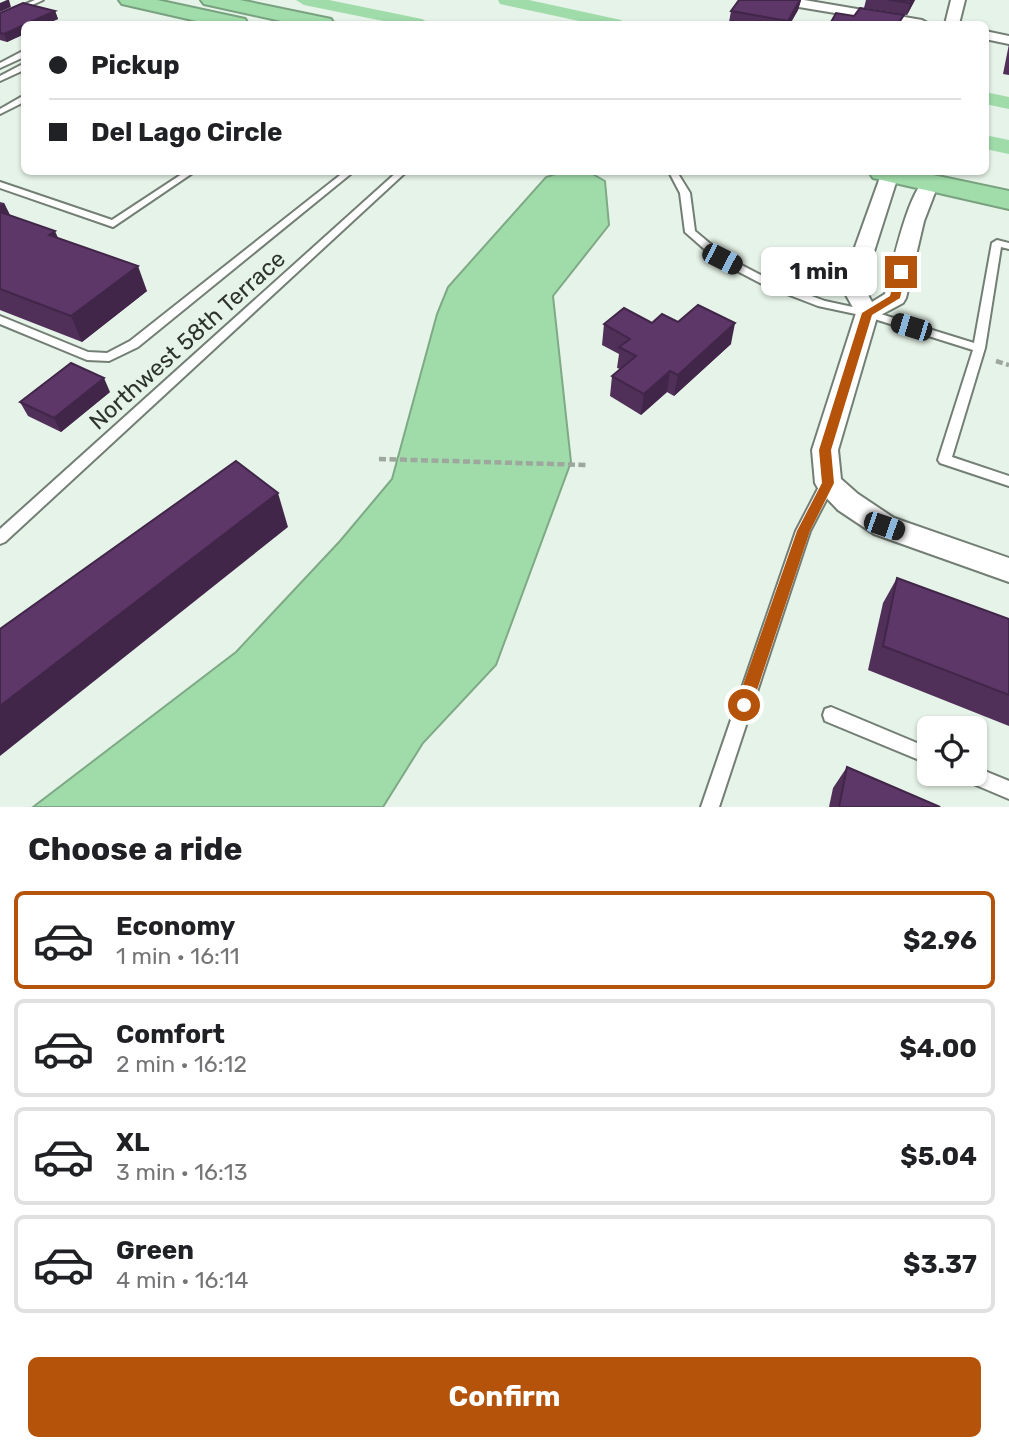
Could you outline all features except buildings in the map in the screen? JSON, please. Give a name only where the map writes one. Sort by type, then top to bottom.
[{"type":"highway","points":[[129,0],[224,21]]},
{"type":"highway","points":[[211,0],[309,21]]},
{"type":"highway","points":[[989,171],[1009,175]]},
{"type":"highway","points":[[913,175],[1009,200]]},
{"type":"highway","points":[[916,175],[1009,188]]},
{"type":"street","points":[[781,0],[904,21]]},
{"type":"street","points":[[953,21],[958,0]]},
{"type":"street","points":[[989,37],[1009,40]]},
{"type":"street","points":[[867,313],[852,286],[908,175]]},
{"type":"street","points":[[909,175],[914,221],[895,298],[867,313],[825,450],[828,483],[848,502],[884,526],[1009,570]]},
{"type":"lane","points":[[24,0],[38,1]]},
{"type":"lane","points":[[0,18],[38,1]]},
{"type":"lane","points":[[0,66],[21,56]]},
{"type":"lane","points":[[0,79],[21,68]]},
{"type":"lane","points":[[0,112],[21,101]]},
{"type":"lane","points":[[0,185],[113,224],[186,175]]},
{"type":"lane","points":[[0,320],[87,356],[109,357],[134,344],[345,175]]},
{"type":"lane","name":"Northwest 58th Terrace","points":[[0,538],[399,175]]},
{"type":"lane","points":[[675,175],[685,193],[690,232],[722,259],[770,284],[822,304],[867,313],[979,348]]},
{"type":"lane","points":[[1009,246],[997,243],[979,348],[945,460],[1009,481]]},
{"type":"lane","points":[[710,807],[803,531],[828,483]]},
{"type":"lane","points":[[831,715],[917,751]]},
{"type":"lane","points":[[987,781],[1009,790]]},
{"type":"path","points":[[991,359],[1009,365]]},
{"type":"path","points":[[379,459],[587,465]]},
{"type":"shaded area","points":[[594,175],[605,181],[609,225],[553,296],[571,462],[496,665],[423,743],[383,807],[33,807],[236,652],[340,541],[392,479],[437,314],[448,287],[546,177]]},
{"type":"waterway","points":[[304,0],[407,21]]},
{"type":"waterway","points":[[506,0],[601,21]]},
{"type":"waterway","points":[[989,99],[1009,103]]},
{"type":"waterway","points":[[989,143],[1009,147]]},
{"type":"route","points":[[744,705],[803,531],[828,483],[825,450],[867,313],[895,298],[901,272]]}]
